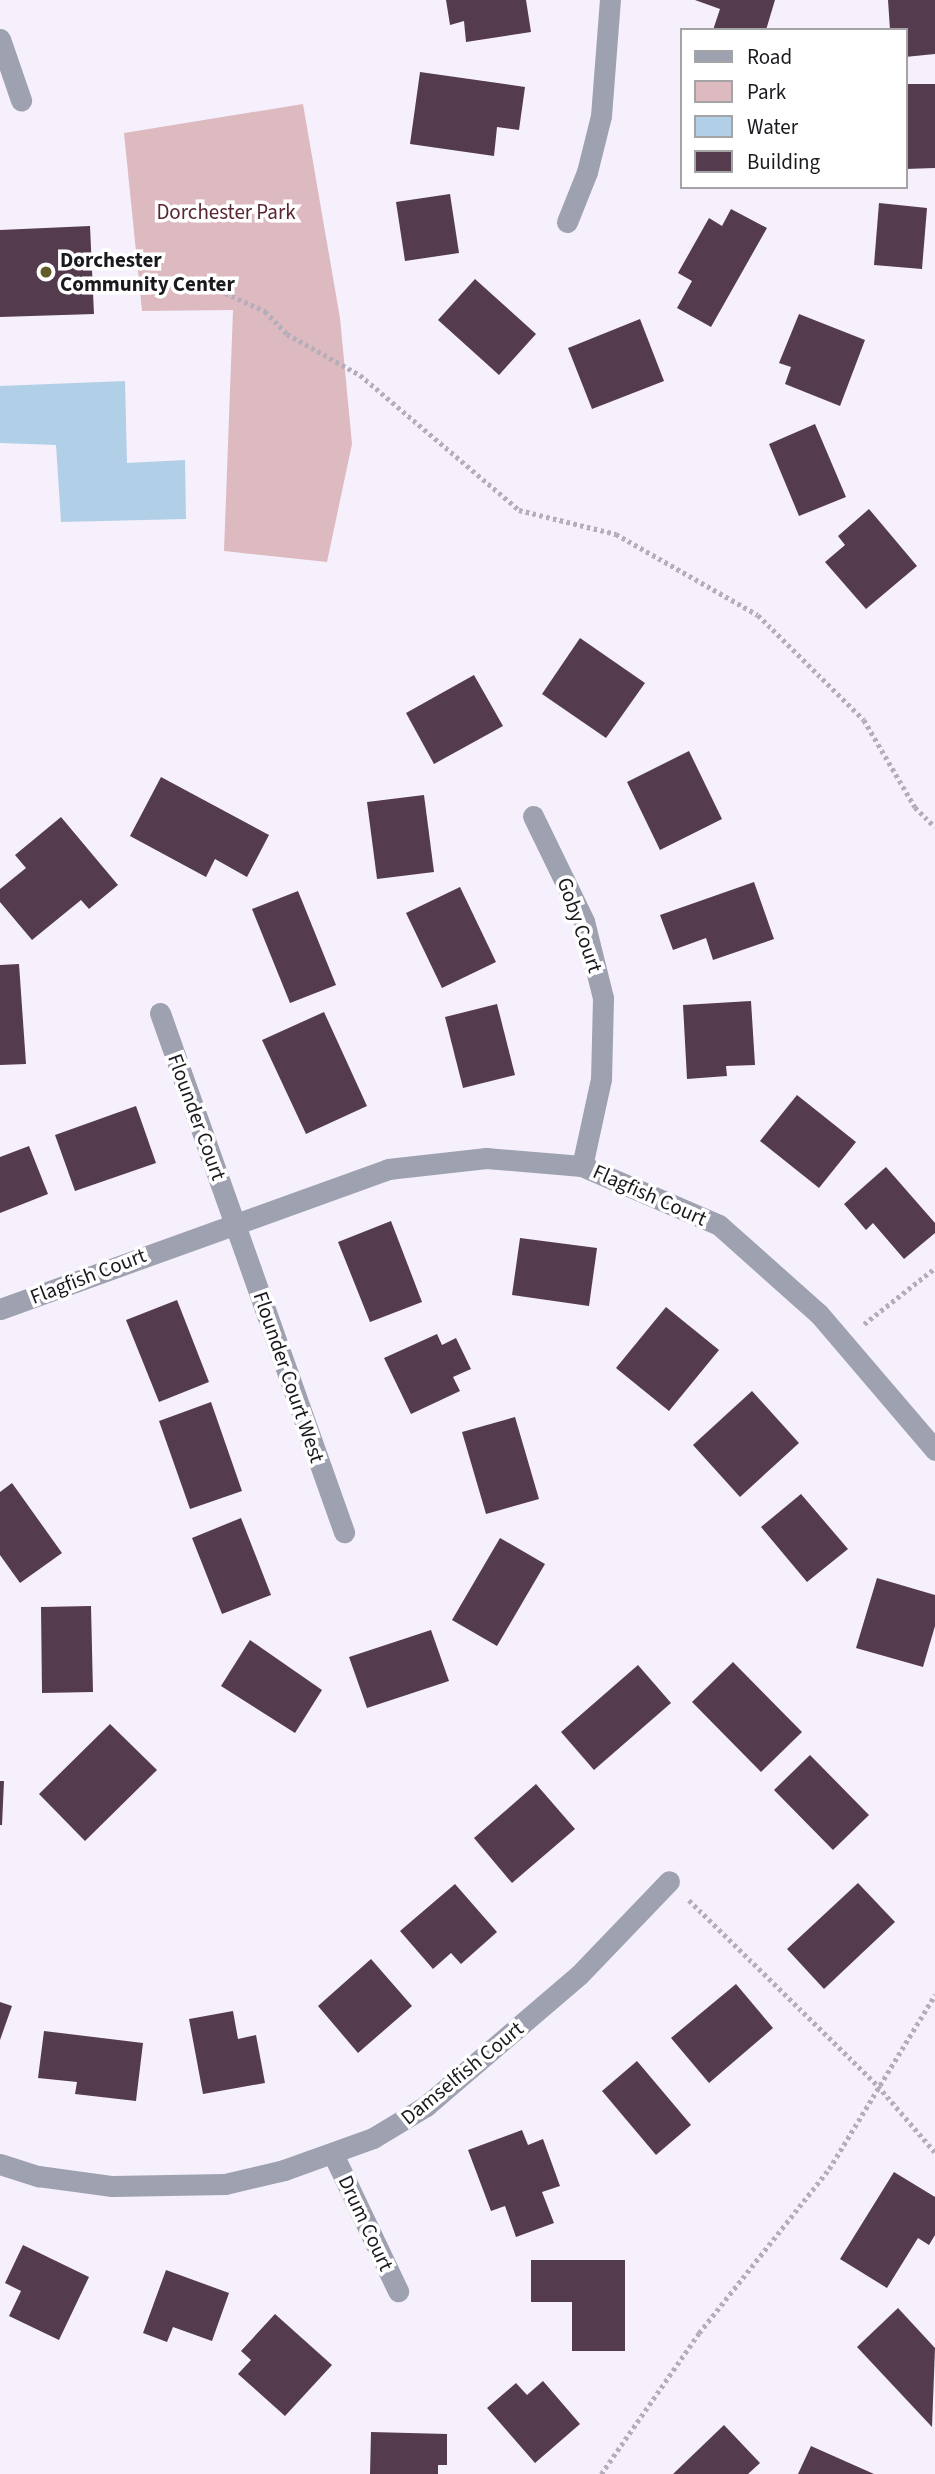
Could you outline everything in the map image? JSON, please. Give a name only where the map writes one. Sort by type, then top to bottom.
[{"type":"street","points":[[567,222],[587,172],[601,116],[610,0]]},
{"type":"street","points":[[0,39],[21,100]]},
{"type":"street","name":"Goby Court","points":[[533,816],[584,921],[603,998],[601,1079],[582,1166]]},
{"type":"street","name":"Flounder Court","points":[[160,1013],[234,1221]]},
{"type":"street","name":"Flagfish Court","points":[[0,1309],[234,1221],[388,1169],[486,1158],[582,1166],[719,1225],[819,1314],[935,1450]]},
{"type":"street","name":"Flounder Court West","points":[[234,1221],[344,1532]]},
{"type":"street","name":"Damselfish Court","points":[[0,2164],[71,2182],[182,2186],[246,2180],[333,2154],[373,2138],[426,2106],[579,1975],[669,1881]]},
{"type":"street","name":"Drum Court","points":[[333,2154],[398,2291]]},
{"type":"path","points":[[141,279],[219,290],[265,311],[287,334],[360,375],[519,510],[616,534],[758,615],[864,720],[915,807],[935,827]]},
{"type":"path","points":[[843,1341],[935,1268]]},
{"type":"path","points":[[669,1881],[878,2086],[935,2152]]},
{"type":"path","points":[[601,2474],[699,2333],[830,2169],[935,1995]]},
{"type":"green space","name":"Dorchester Park","points":[[303,104],[340,318],[352,444],[327,562],[224,551],[233,310],[142,311],[124,133]]},
{"type":"water","points":[[125,381],[127,463],[185,460],[186,519],[61,522],[56,445],[0,443],[0,386]]},
{"type":"building","points":[[446,0],[526,0],[531,32],[466,42],[464,21],[450,25]]},
{"type":"building","points":[[695,0],[775,0],[767,28],[714,28],[720,9]]},
{"type":"building","points":[[888,0],[935,0],[935,54],[907,57],[907,28],[890,28]]},
{"type":"building","points":[[420,72],[525,87],[519,130],[497,127],[494,156],[410,144]]},
{"type":"building","points":[[907,84],[935,84],[935,168],[907,169]]},
{"type":"building","points":[[450,194],[459,253],[405,261],[396,202]]},
{"type":"building","points":[[879,203],[927,208],[922,269],[874,265]]},
{"type":"building","points":[[731,209],[767,228],[711,327],[677,308],[692,281],[678,273],[709,218],[722,226]]},
{"type":"building","name":"Dorchester Community Center","points":[[90,226],[94,314],[0,317],[0,230]]},
{"type":"building","points":[[475,279],[536,334],[499,375],[438,320]]},
{"type":"building","points":[[799,314],[865,340],[840,406],[785,384],[791,367],[779,363]]},
{"type":"building","points":[[640,319],[664,381],[592,409],[568,348]]},
{"type":"building","points":[[815,424],[846,497],[799,516],[769,444]]},
{"type":"building","points":[[869,509],[917,566],[866,609],[825,562],[845,545],[838,536]]},
{"type":"building","points":[[580,638],[645,683],[606,738],[542,694]]},
{"type":"building","points":[[474,675],[503,726],[434,764],[406,713]]},
{"type":"building","points":[[689,751],[722,819],[660,850],[627,782]]},
{"type":"building","points":[[161,777],[269,835],[247,877],[215,859],[206,877],[130,836]]},
{"type":"building","points":[[424,795],[434,872],[377,879],[367,802]]},
{"type":"building","points":[[61,817],[118,885],[89,909],[81,900],[32,940],[0,902],[0,889],[26,868],[15,855]]},
{"type":"building","points":[[754,882],[774,939],[713,960],[706,938],[673,950],[660,915]]},
{"type":"building","points":[[460,887],[496,962],[442,988],[406,913]]},
{"type":"building","points":[[298,891],[336,985],[290,1003],[252,909]]},
{"type":"building","points":[[19,964],[26,1064],[0,1065],[0,965]]},
{"type":"building","points":[[751,1001],[755,1065],[726,1066],[727,1076],[687,1079],[683,1005]]},
{"type":"building","points":[[497,1004],[515,1075],[463,1088],[445,1017]]},
{"type":"building","points":[[324,1012],[367,1106],[306,1134],[262,1040]]},
{"type":"building","points":[[797,1095],[856,1142],[819,1188],[760,1141]]},
{"type":"building","points":[[136,1106],[156,1163],[75,1191],[55,1135]]},
{"type":"building","points":[[29,1146],[48,1194],[0,1213],[0,1157]]},
{"type":"building","points":[[886,1167],[935,1223],[935,1233],[904,1259],[873,1223],[866,1230],[844,1204]]},
{"type":"building","points":[[391,1221],[422,1302],[370,1322],[338,1242]]},
{"type":"building","points":[[520,1238],[597,1248],[589,1306],[512,1295]]},
{"type":"building","points":[[177,1300],[209,1382],[159,1402],[126,1320]]},
{"type":"building","points":[[666,1307],[719,1350],[669,1411],[616,1368]]},
{"type":"building","points":[[437,1334],[442,1345],[456,1338],[471,1369],[453,1377],[460,1391],[411,1414],[384,1358]]},
{"type":"building","points":[[752,1391],[799,1443],[740,1497],[693,1445]]},
{"type":"building","points":[[211,1402],[242,1491],[190,1509],[159,1421]]},
{"type":"building","points":[[515,1417],[539,1499],[486,1514],[462,1432]]},
{"type":"building","points":[[12,1483],[62,1553],[20,1583],[0,1555],[0,1492]]},
{"type":"building","points":[[801,1494],[848,1549],[807,1582],[761,1527]]},
{"type":"building","points":[[241,1518],[271,1595],[222,1614],[192,1538]]},
{"type":"building","points":[[500,1538],[545,1564],[497,1646],[452,1620]]},
{"type":"building","points":[[877,1578],[935,1595],[935,1626],[923,1667],[856,1648]]},
{"type":"building","points":[[91,1606],[93,1692],[42,1693],[41,1607]]},
{"type":"building","points":[[431,1630],[449,1681],[367,1708],[349,1657]]},
{"type":"building","points":[[250,1640],[322,1690],[295,1733],[221,1686]]},
{"type":"building","points":[[733,1662],[802,1732],[761,1772],[692,1702]]},
{"type":"building","points":[[638,1665],[671,1703],[594,1770],[561,1732]]},
{"type":"building","points":[[110,1724],[157,1770],[85,1841],[39,1794]]},
{"type":"building","points":[[810,1755],[869,1815],[833,1850],[774,1790]]},
{"type":"building","points":[[0,1781],[4,1781],[2,1825],[0,1825]]},
{"type":"building","points":[[536,1784],[575,1829],[512,1883],[474,1838]]},
{"type":"building","points":[[858,1883],[895,1922],[824,1989],[787,1949]]},
{"type":"building","points":[[455,1884],[497,1932],[461,1964],[451,1953],[433,1969],[400,1931]]},
{"type":"building","points":[[371,1959],[412,2006],[358,2053],[318,2006]]},
{"type":"building","points":[[736,1984],[773,2028],[709,2083],[671,2038]]},
{"type":"building","points":[[0,2002],[12,2006],[0,2040]]},
{"type":"building","points":[[233,2011],[238,2039],[256,2035],[265,2083],[203,2094],[189,2019]]},
{"type":"building","points":[[44,2031],[143,2043],[136,2101],[75,2094],[77,2082],[38,2078]]},
{"type":"building","points":[[637,2061],[691,2125],[656,2155],[602,2091]]},
{"type":"building","points":[[522,2130],[528,2145],[543,2139],[560,2186],[542,2192],[554,2223],[516,2237],[505,2206],[491,2211],[468,2150]]},
{"type":"building","points":[[894,2172],[935,2197],[935,2235],[929,2245],[918,2238],[887,2288],[840,2259]]},
{"type":"building","points":[[23,2245],[89,2277],[59,2340],[9,2316],[21,2291],[5,2283]]},
{"type":"building","points":[[531,2260],[625,2260],[625,2351],[572,2351],[572,2302],[531,2302]]},
{"type":"building","points":[[166,2270],[229,2293],[212,2341],[173,2327],[167,2342],[143,2333]]},
{"type":"building","points":[[898,2308],[935,2348],[932,2427],[857,2347]]},
{"type":"building","points":[[275,2314],[332,2365],[285,2416],[238,2374],[251,2360],[241,2351]]},
{"type":"building","points":[[543,2381],[580,2424],[535,2463],[487,2408],[516,2383],[527,2395]]},
{"type":"building","points":[[724,2425],[760,2463],[748,2474],[673,2474]]},
{"type":"building","points":[[371,2432],[447,2434],[447,2465],[438,2465],[438,2474],[370,2474]]},
{"type":"building","points":[[811,2446],[874,2474],[798,2474]]},
{"type":"place","name":"Dorchester Community Center","points":[[46,272]]}]
